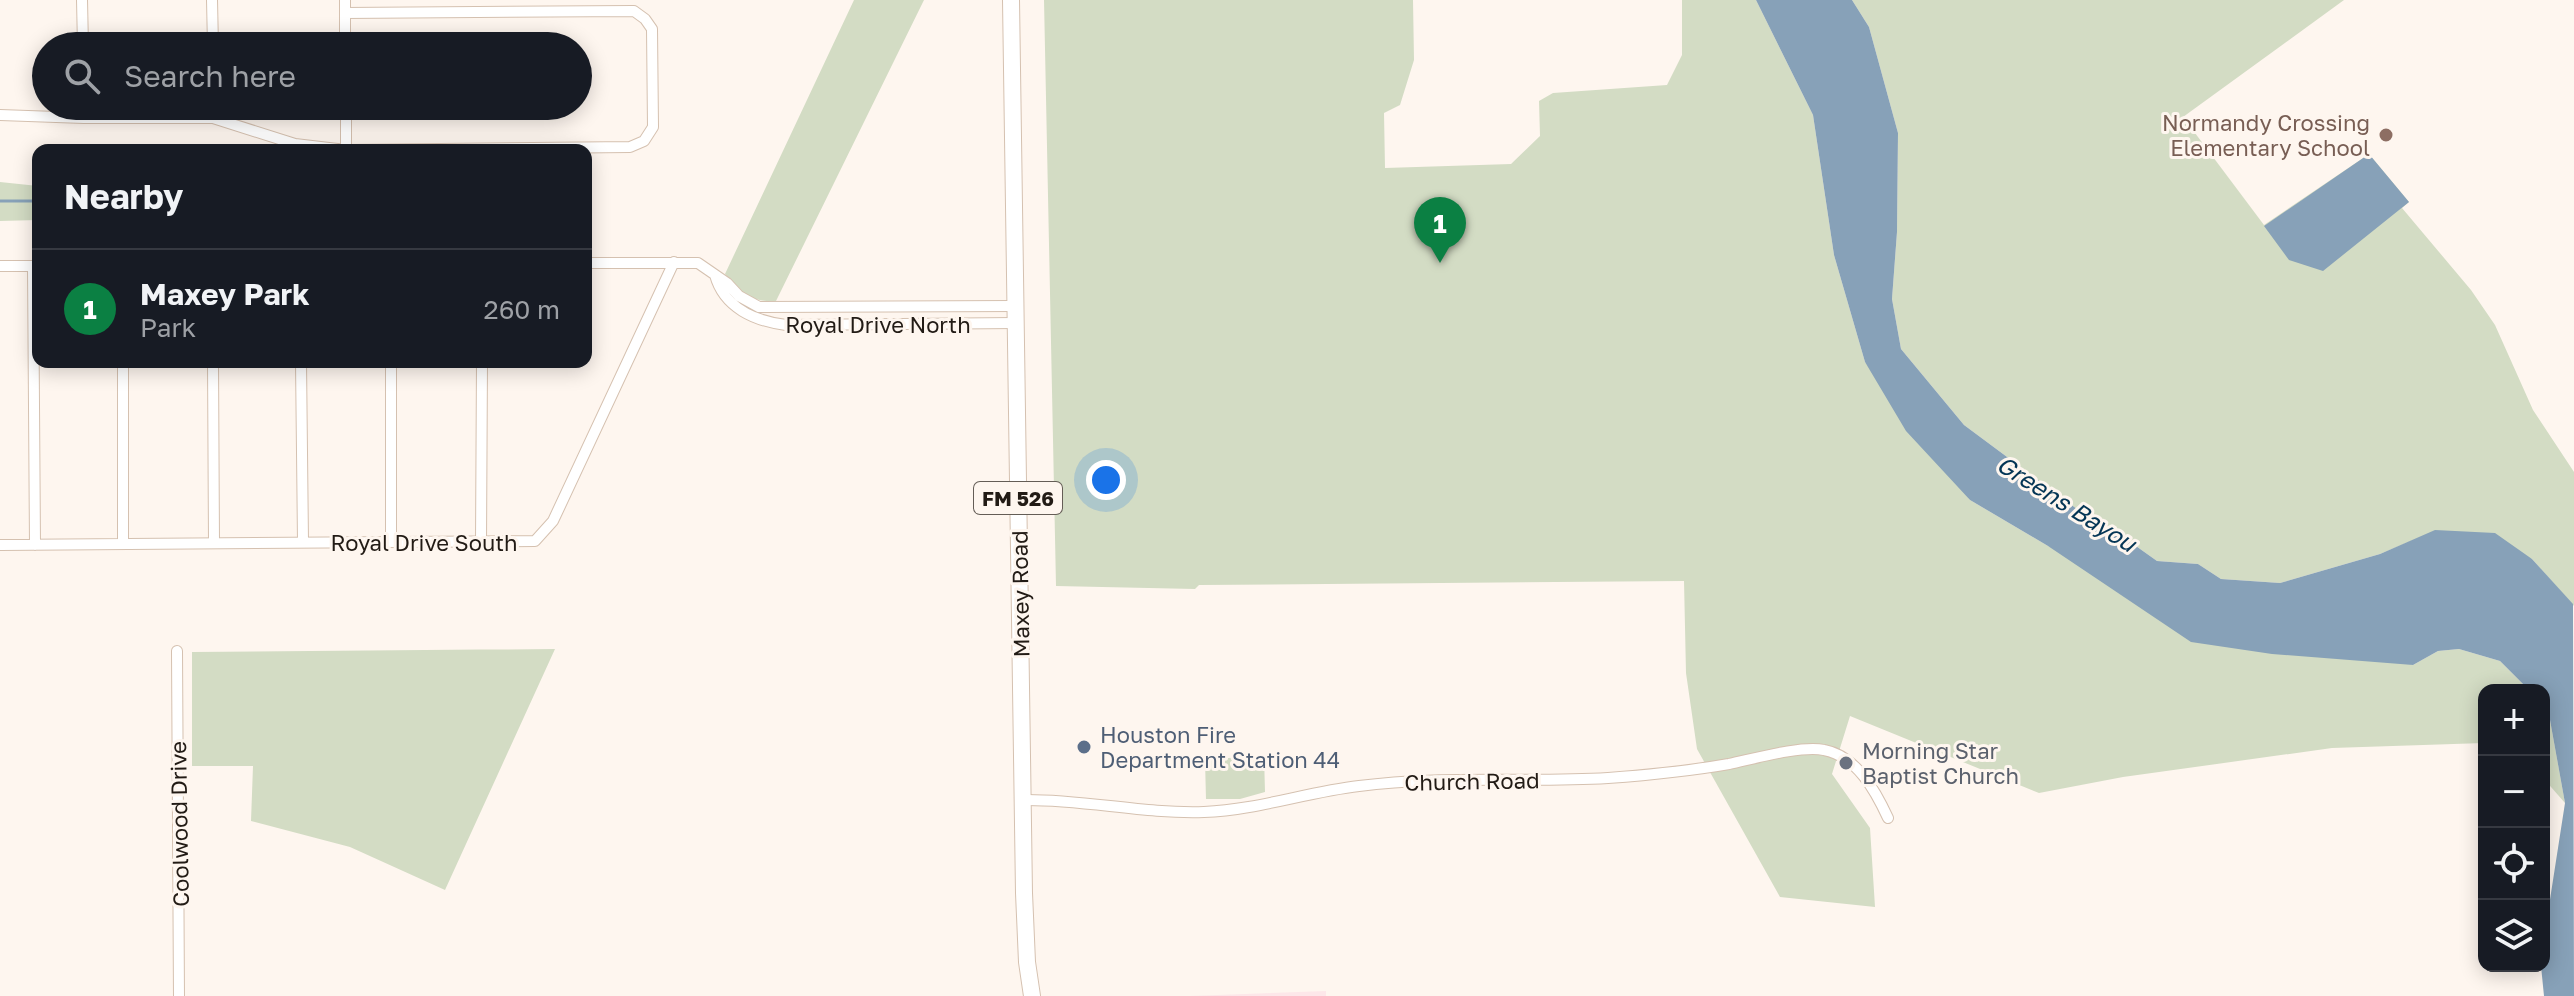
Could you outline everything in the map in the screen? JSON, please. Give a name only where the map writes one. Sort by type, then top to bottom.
[{"type":"main road","name":"Maxey Road","points":[[1011,0],[1025,934],[1032,996]]},
{"type":"street","points":[[82,0],[83,32]]},
{"type":"street","points":[[212,0],[213,32]]},
{"type":"street","points":[[345,0],[345,32]]},
{"type":"street","points":[[345,13],[634,11],[652,29],[653,127],[644,141],[630,147],[592,147]]},
{"type":"street","points":[[0,115],[32,116]]},
{"type":"street","points":[[234,120],[295,144]]},
{"type":"street","points":[[346,120],[346,144]]},
{"type":"street","name":"Royal Drive South","points":[[0,545],[535,541],[553,521],[674,262]]},
{"type":"street","name":"Royal Drive North","points":[[592,263],[698,263],[759,307],[1015,306]]},
{"type":"street","points":[[0,266],[32,266]]},
{"type":"street","name":"Royal Drive North","points":[[715,275],[719,288],[737,308],[767,322],[786,325],[1016,323]]},
{"type":"street","points":[[894,307],[894,324]]},
{"type":"street","points":[[35,545],[36,368]]},
{"type":"street","points":[[123,368],[123,543]]},
{"type":"street","points":[[213,368],[214,543]]},
{"type":"street","points":[[301,368],[303,542]]},
{"type":"street","points":[[391,368],[391,542]]},
{"type":"street","points":[[481,543],[482,368]]},
{"type":"street","name":"Coolwood Drive","points":[[177,651],[179,996]]},
{"type":"street","name":"Church Road","points":[[1023,800],[1207,812],[1260,806],[1360,786],[1608,778],[1702,768],[1803,750],[1825,750],[1846,760],[1874,787],[1888,818]]},
{"type":"shaded area","points":[[1326,991],[1326,996],[1190,996]]},
{"type":"green space","points":[[854,0],[924,0],[776,301],[752,298],[725,274]]},
{"type":"green space","points":[[1044,0],[1413,0],[1414,60],[1400,105],[1384,113],[1385,168],[1511,164],[1540,136],[1539,101],[1553,93],[1667,85],[1682,55],[1682,0],[1756,0],[1813,115],[1834,255],[1865,362],[1970,500],[2048,546],[2413,665],[2438,651],[2459,649],[2500,661],[2523,684],[2478,684],[2478,743],[2332,748],[2123,777],[2039,793],[1850,716],[1832,774],[1870,828],[1875,907],[1780,897],[1697,749],[1686,673],[1684,581],[1199,585],[1195,589],[1056,586]]},
{"type":"green space","points":[[1852,0],[2344,0],[2183,117],[2264,225],[2369,154],[2409,202],[2402,208],[2471,290],[2495,325],[2533,410],[2574,472],[2574,606],[2532,559],[2435,531],[2380,554],[2280,583],[2221,579],[2198,564],[2157,561],[2119,534],[2089,518],[1964,425],[1901,349],[1892,299],[1897,232],[1898,133],[1869,27]]},
{"type":"green space","points":[[0,182],[32,185],[32,220],[0,221]]},
{"type":"green space","points":[[555,649],[445,890],[350,847],[251,821],[253,766],[192,766],[192,652]]},
{"type":"green space","points":[[2550,720],[2565,803],[2550,786]]},
{"type":"green space","points":[[1264,755],[1265,792],[1240,799],[1206,799],[1205,760]]},
{"type":"water","name":"Greens Bayou","points":[[1756,0],[1852,0],[1869,27],[1898,133],[1897,232],[1892,299],[1901,349],[1964,425],[2089,518],[2119,534],[2157,561],[2198,564],[2221,579],[2280,583],[2380,554],[2435,530],[2495,533],[2532,559],[2573,604],[2574,996],[2544,996],[2542,972],[2550,972],[2550,899],[2565,803],[2550,720],[2550,684],[2523,684],[2500,661],[2459,649],[2438,651],[2413,665],[2272,654],[2191,642],[2048,546],[1970,500],[1906,431],[1865,362],[1834,255],[1813,115]]},
{"type":"water","points":[[2369,154],[2409,202],[2323,271],[2289,260],[2264,226]]},
{"type":"waterway","points":[[0,201],[32,201]]},
{"type":"place","name":"Normandy Crossing Elementary School","points":[[2386,135]]},
{"type":"place","name":"Maxey Park","points":[[1440,263]]},
{"type":"place","name":"Houston Fire Department Station 44","points":[[1084,747]]},
{"type":"place","name":"Morning Star Baptist Church","points":[[1846,763]]}]
